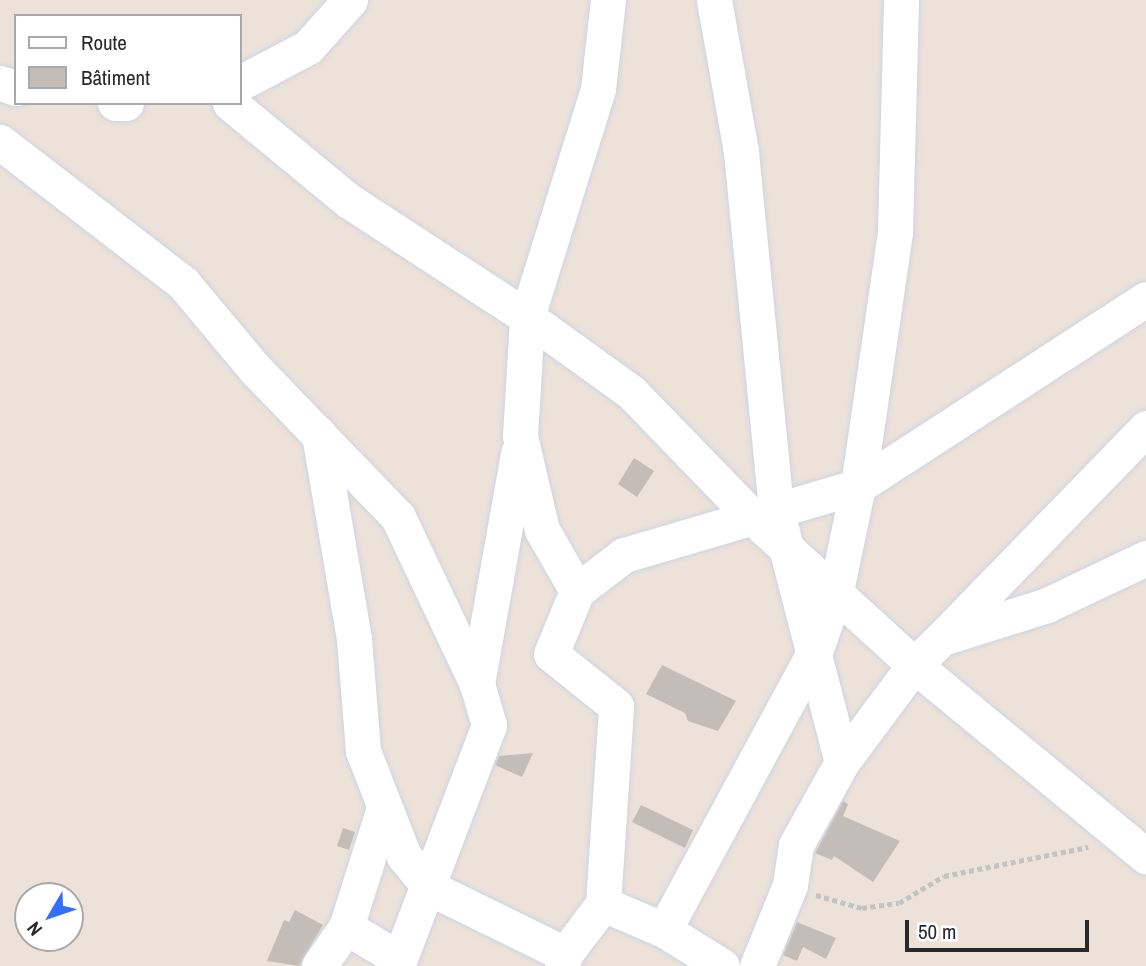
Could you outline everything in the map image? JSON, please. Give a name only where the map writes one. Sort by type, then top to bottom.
[{"type":"street","points":[[242,82],[308,47],[350,0]]},
{"type":"street","points":[[477,684],[520,436],[527,317],[598,89],[608,0]]},
{"type":"street","points":[[714,0],[741,152],[763,512]]},
{"type":"street","points":[[664,930],[816,649],[836,591],[858,486],[895,232],[901,0]]},
{"type":"street","points":[[232,105],[349,201],[527,317],[631,392],[763,512],[784,543],[914,665],[1135,848]]},
{"type":"street","points":[[0,142],[183,283],[255,369],[398,517],[477,684],[489,725],[430,888],[398,963],[346,927]]},
{"type":"street","points":[[319,434],[354,639],[363,751],[383,811],[404,856],[430,888],[563,960],[603,904],[616,706],[551,654],[577,591],[624,555],[858,486],[1146,299]]},
{"type":"street","points":[[758,966],[790,885],[796,845],[842,762],[914,665],[1146,428]]},
{"type":"street","points":[[520,436],[542,530],[577,591]]},
{"type":"street","points":[[784,543],[816,649],[842,762]]},
{"type":"street","points":[[942,638],[1047,605],[1146,558]]},
{"type":"street","points":[[319,966],[346,927],[383,811]]},
{"type":"street","points":[[603,904],[664,930],[722,966]]},
{"type":"path","points":[[790,885],[862,908],[899,903],[944,876],[1135,848]]},
{"type":"building","points":[[634,458],[654,471],[637,497],[618,484]]},
{"type":"building","points":[[662,665],[736,701],[718,731],[688,721],[685,713],[646,694]]},
{"type":"building","points":[[533,753],[522,777],[495,765],[499,756]]},
{"type":"building","points":[[843,801],[848,804],[843,816],[900,841],[873,882],[834,856],[832,860],[815,853]]},
{"type":"building","points":[[641,805],[693,830],[685,848],[632,822]]},
{"type":"building","points":[[343,828],[355,832],[349,850],[337,846]]},
{"type":"building","points":[[295,910],[323,925],[299,966],[267,961],[284,920],[289,922]]},
{"type":"building","points":[[797,922],[836,938],[826,959],[803,947],[797,961],[783,955]]}]
